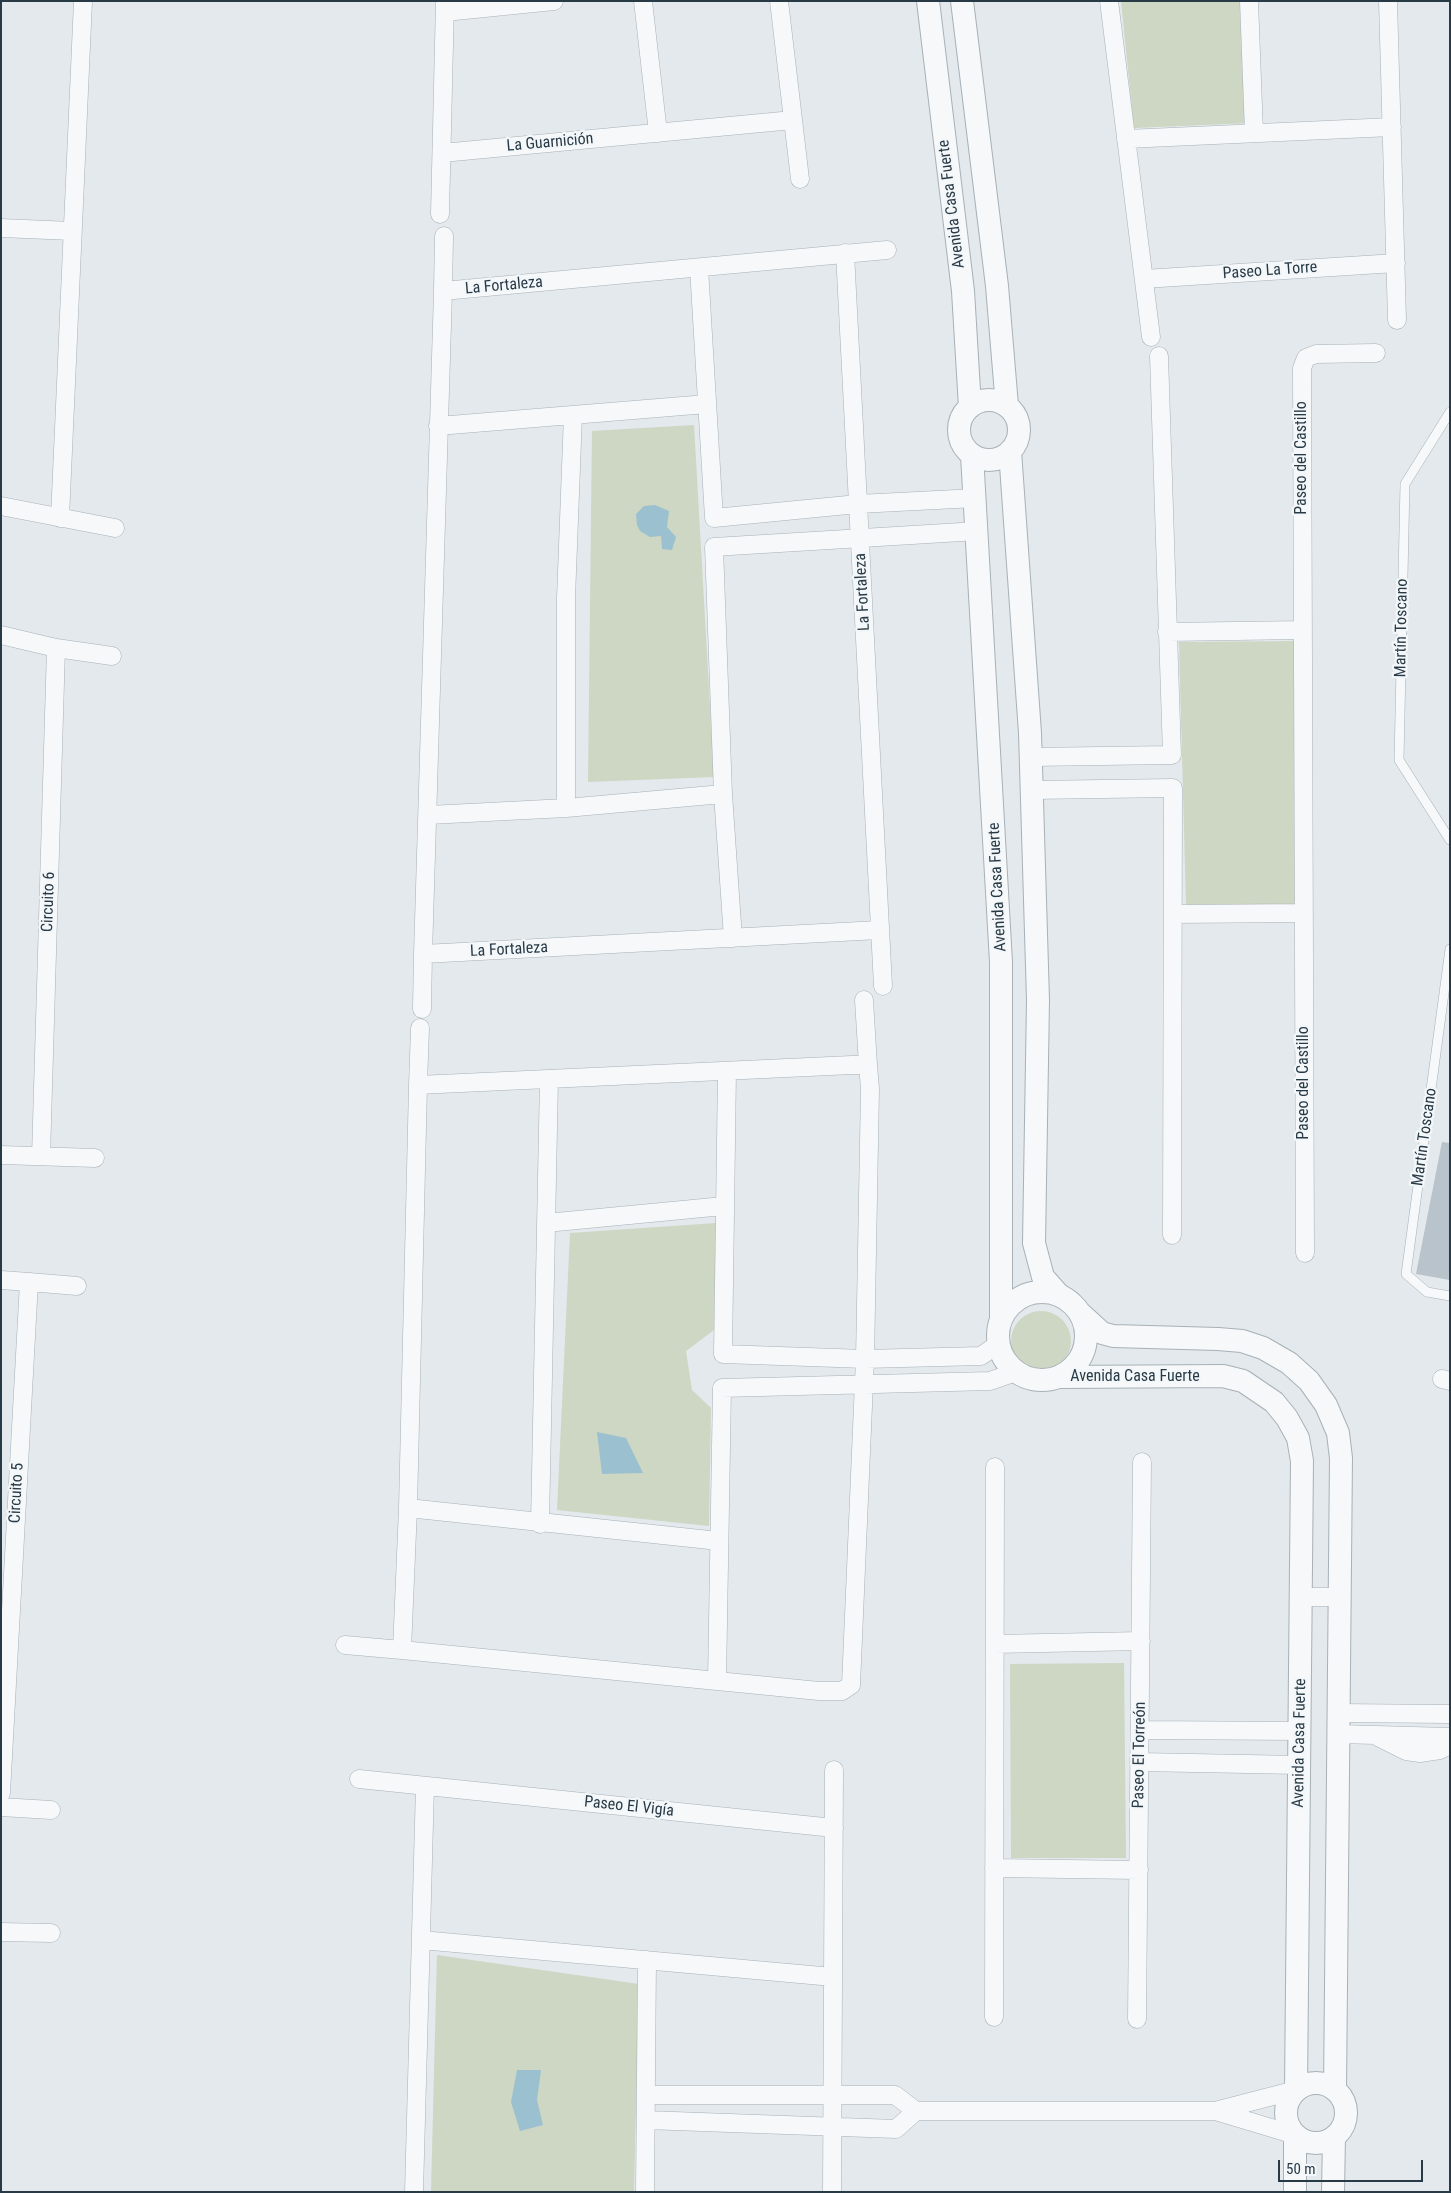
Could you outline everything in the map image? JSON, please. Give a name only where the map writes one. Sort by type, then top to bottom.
[{"type":"street","points":[[60,518],[83,1]]},
{"type":"street","points":[[440,214],[445,7],[554,1]]},
{"type":"street","points":[[643,1],[658,133]]},
{"type":"street","points":[[780,1],[800,179]]},
{"type":"street","name":"Avenida Casa Fuerte","points":[[928,1],[963,291],[970,407]]},
{"type":"street","points":[[962,1],[997,286],[1007,406]]},
{"type":"street","points":[[1109,1],[1151,337]]},
{"type":"street","points":[[1250,1],[1254,133]]},
{"type":"street","points":[[1388,1],[1398,320]]},
{"type":"street","name":"La Guarnición","points":[[442,153],[793,120]]},
{"type":"street","points":[[1126,139],[1392,127]]},
{"type":"street","points":[[1,228],[72,231]]},
{"type":"street","points":[[442,291],[444,236]]},
{"type":"street","name":"La Fortaleza","points":[[879,930],[423,954],[442,291],[887,250]]},
{"type":"street","name":"La Fortaleza","points":[[845,253],[883,986]]},
{"type":"street","name":"Paseo La Torre","points":[[1144,279],[1396,263]]},
{"type":"street","points":[[699,268],[714,518],[858,504],[976,498]]},
{"type":"street","name":"Paseo del Castillo","points":[[1305,1253],[1302,368],[1306,358],[1316,354],[1376,353]]},
{"type":"street","points":[[1031,758],[1172,755],[1159,356]]},
{"type":"street","points":[[995,400],[1007,406],[1014,413],[1019,433],[1010,451],[1002,458],[992,460],[981,459],[972,455],[964,447],[960,437],[961,420],[970,407],[981,401],[995,400]]},
{"type":"street","points":[[438,426],[708,404]]},
{"type":"street","points":[[566,808],[566,598],[573,415]]},
{"type":"street","points":[[1010,451],[1031,758],[1038,1000],[1034,1244],[1043,1276],[1059,1295],[1070,1302],[1102,1333],[1113,1336],[1242,1341],[1263,1348],[1289,1363],[1309,1381],[1326,1405],[1338,1433],[1341,1458],[1335,2090]]},
{"type":"street","name":"Avenida Casa Fuerte","points":[[972,455],[978,531],[1001,962],[1001,1319]]},
{"type":"street","points":[[1,506],[115,528]]},
{"type":"street","points":[[733,938],[723,794],[714,547],[978,531]]},
{"type":"street","points":[[1167,632],[1303,630]]},
{"type":"street","points":[[1,635],[56,648],[112,656]]},
{"type":"street","name":"Circuito 6","points":[[41,1156],[56,648]]},
{"type":"street","points":[[1032,790],[1173,788],[1172,1235]]},
{"type":"street","points":[[428,815],[566,808],[723,794]]},
{"type":"street","points":[[1173,914],[1304,913]]},
{"type":"street","points":[[422,1009],[423,954]]},
{"type":"street","points":[[345,1644],[819,1691],[842,1691],[851,1685],[865,1359],[870,1089],[864,1000]]},
{"type":"street","points":[[402,1650],[408,1508],[420,1028]]},
{"type":"street","points":[[418,1085],[868,1065]]},
{"type":"street","points":[[727,1071],[723,1354],[865,1359],[981,1356],[998,1344]]},
{"type":"street","points":[[540,1524],[549,1078]]},
{"type":"street","points":[[1,1155],[95,1158]]},
{"type":"street","points":[[546,1223],[724,1206]]},
{"type":"street","points":[[1,1280],[77,1286]]},
{"type":"street","name":"Circuito 5","points":[[1,1793],[29,1282]]},
{"type":"street","points":[[1059,1295],[1042,1292],[1024,1295],[1010,1305],[1001,1319],[998,1344],[1005,1360],[1016,1372],[1037,1380],[1058,1377],[1075,1366],[1084,1350],[1086,1330],[1079,1312]]},
{"type":"street","points":[[717,1681],[722,1388],[990,1381],[1016,1372]]},
{"type":"street","name":"Avenida Casa Fuerte","points":[[1058,1377],[1223,1376],[1243,1381],[1274,1402],[1287,1418],[1298,1438],[1302,1461],[1296,2090]]},
{"type":"street","name":"Paseo El Torreón","points":[[1137,2020],[1142,1462]]},
{"type":"street","points":[[994,2017],[995,1467]]},
{"type":"street","points":[[408,1508],[540,1524],[719,1541]]},
{"type":"street","points":[[1301,1597],[1340,1598]]},
{"type":"street","points":[[994,1644],[1141,1641]]},
{"type":"street","points":[[1338,1723],[1450,1714]]},
{"type":"street","points":[[1338,1723],[1376,1735],[1406,1751],[1420,1753],[1440,1750],[1450,1745]]},
{"type":"street","points":[[1140,1730],[1300,1731]]},
{"type":"street","points":[[1376,1735],[1450,1736]]},
{"type":"street","points":[[1140,1762],[1300,1765]]},
{"type":"street","points":[[832,2192],[834,1770]]},
{"type":"street","name":"Paseo El Vigía","points":[[359,1779],[834,1828]]},
{"type":"street","points":[[414,2192],[425,1786]]},
{"type":"street","points":[[1,1808],[51,1810]]},
{"type":"street","points":[[994,1868],[1139,1870]]},
{"type":"street","points":[[1,1932],[51,1933]]},
{"type":"street","points":[[421,1940],[834,1977]]},
{"type":"street","points":[[645,2192],[647,1960]]},
{"type":"street","points":[[646,2095],[895,2096],[916,2111],[1214,2111],[1296,2090],[1305,2084],[1315,2082],[1326,2084],[1335,2090],[1345,2105],[1346,2113],[1340,2130],[1334,2136],[1319,2143],[1303,2140],[1289,2127],[1286,2112],[1290,2098],[1296,2090]]},
{"type":"street","points":[[646,2120],[896,2129],[916,2111]]},
{"type":"street","points":[[1214,2111],[1296,2135]]},
{"type":"street","points":[[1295,2192],[1296,2135]]},
{"type":"street","points":[[1334,2136],[1334,2192]]},
{"type":"lane","name":"Martín Toscano","points":[[1450,412],[1405,484],[1399,760],[1450,840]]},
{"type":"lane","name":"Martín Toscano","points":[[1450,949],[1406,1274],[1427,1292],[1450,1296]]},
{"type":"green space","points":[[1121,1],[1246,1],[1250,123],[1134,128]]},
{"type":"green space","points":[[694,425],[714,777],[588,782],[592,431]]},
{"type":"green space","points":[[1296,641],[1298,904],[1186,905],[1179,642]]},
{"type":"green space","points":[[716,1223],[714,1330],[686,1351],[692,1390],[711,1408],[709,1526],[557,1510],[570,1233]]},
{"type":"green space","points":[[1041,1311],[1057,1316],[1062,1320],[1066,1325],[1071,1341],[1066,1357],[1062,1362],[1057,1366],[1041,1371],[1025,1366],[1020,1362],[1016,1357],[1011,1341],[1016,1325],[1020,1320],[1025,1316]]},
{"type":"green space","points":[[1124,1663],[1126,1858],[1011,1858],[1010,1664]]},
{"type":"green space","points":[[437,1955],[639,1984],[634,2192],[431,2192]]},
{"type":"water","points":[[655,505],[669,511],[667,527],[676,537],[672,550],[662,549],[661,536],[650,537],[640,531],[637,525],[636,514],[644,506]]},
{"type":"water","points":[[597,1432],[626,1438],[643,1473],[602,1474]]},
{"type":"water","points":[[517,2070],[541,2070],[537,2100],[543,2125],[520,2131],[511,2102]]},
{"type":"building","points":[[1442,1142],[1450,1143],[1450,1280],[1416,1274]]}]
